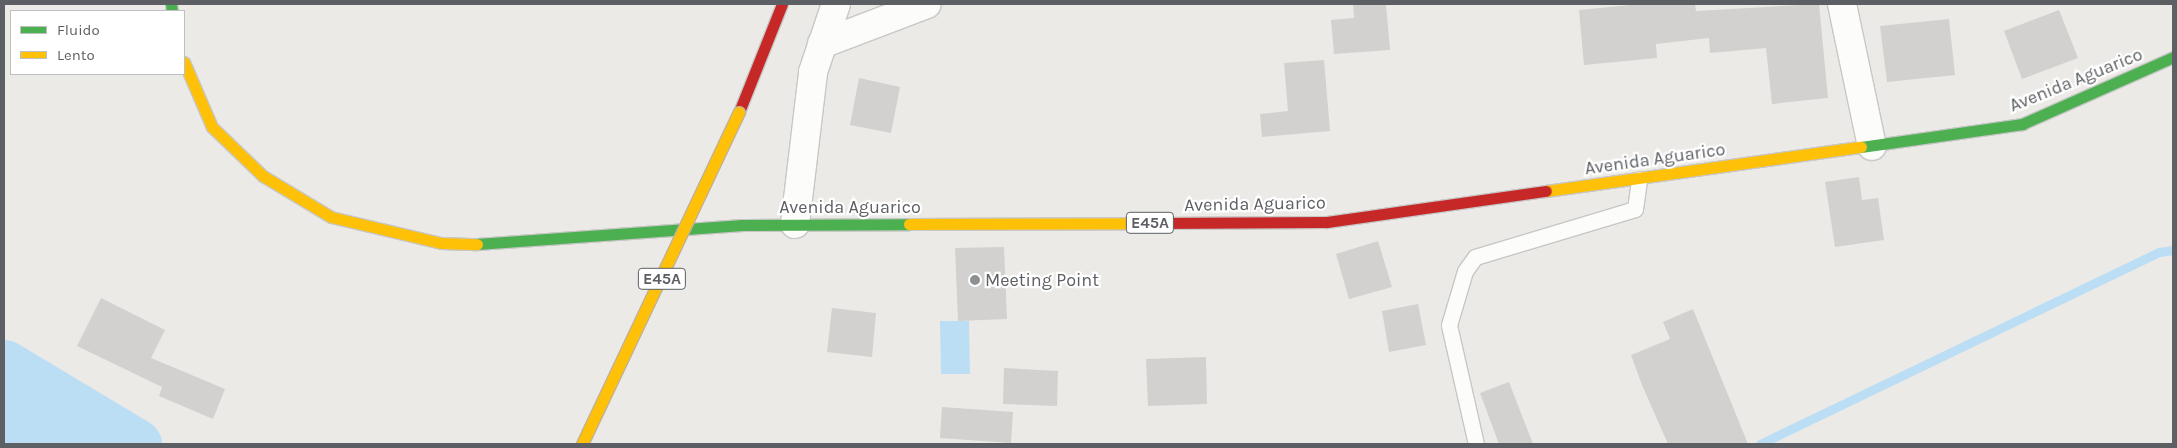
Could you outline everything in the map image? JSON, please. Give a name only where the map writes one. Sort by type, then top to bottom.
[{"type":"highway","name":"E45A","points":[[582,444],[739,112],[782,4]]},
{"type":"highway","name":"Avenida Aguarico","points":[[185,64],[212,127],[263,176],[331,217],[441,243],[513,244],[794,224],[1327,222],[2022,124],[2173,57]]},
{"type":"street","points":[[794,224],[813,72],[836,4]]},
{"type":"street","points":[[822,44],[927,4]]},
{"type":"street","points":[[1842,4],[1872,146]]},
{"type":"lane","points":[[1476,444],[1449,325],[1466,271],[1475,257],[1635,208],[1639,179]]},
{"type":"water","points":[[940,321],[969,321],[970,374],[941,374]]},
{"type":"water","points":[[4,365],[115,432],[136,444],[4,444]]},
{"type":"building","points":[[1353,4],[1386,4],[1390,50],[1334,54],[1331,20],[1354,18]]},
{"type":"building","points":[[1641,4],[1695,4],[1696,11],[1819,4],[1828,98],[1772,104],[1766,48],[1710,53],[1709,38],[1656,44],[1657,58],[1584,65],[1579,10]]},
{"type":"building","points":[[2059,10],[2078,58],[2022,79],[2004,31]]},
{"type":"building","points":[[1949,19],[1955,75],[1887,82],[1880,26]]},
{"type":"building","points":[[1324,60],[1330,131],[1262,137],[1260,114],[1288,111],[1284,63]]},
{"type":"building","points":[[859,78],[900,87],[891,133],[850,125]]},
{"type":"building","points":[[1859,177],[1862,200],[1878,198],[1884,240],[1835,247],[1825,182]]},
{"type":"building","points":[[1378,241],[1392,287],[1349,299],[1336,254]]},
{"type":"building","points":[[1004,247],[1007,319],[958,321],[955,248]]},
{"type":"building","points":[[101,298],[165,330],[151,358],[225,389],[213,419],[159,396],[162,387],[77,346]]},
{"type":"building","points":[[1418,304],[1426,345],[1389,352],[1382,311]]},
{"type":"building","points":[[832,308],[876,313],[872,357],[827,352]]},
{"type":"building","points":[[1693,309],[1748,444],[1668,444],[1642,385],[1631,355],[1670,339],[1663,322]]},
{"type":"building","points":[[1206,357],[1207,404],[1148,406],[1146,359]]},
{"type":"building","points":[[1004,368],[1058,371],[1057,406],[1003,404]]},
{"type":"building","points":[[1509,382],[1533,444],[1499,444],[1480,393]]},
{"type":"building","points":[[942,407],[1013,412],[1011,443],[940,438]]},
{"type":"waterway","points":[[1760,444],[2159,252],[2173,250]]},
{"type":"waterway","points":[[4,365],[136,444]]},
{"type":"traffic: fast","points":[[171,4],[172,10]]},
{"type":"traffic: fast","points":[[1861,147],[2022,124],[2173,57]]},
{"type":"traffic: fast","points":[[477,244],[742,225],[909,224]]},
{"type":"traffic: slow","points":[[185,64],[212,127],[263,176],[331,217],[441,243],[477,244]]},
{"type":"traffic: slow","points":[[582,444],[739,112]]},
{"type":"traffic: slow","points":[[1546,191],[1861,147]]},
{"type":"traffic: slow","points":[[909,224],[1156,223]]},
{"type":"traffic: jam","points":[[739,112],[782,4]]},
{"type":"traffic: jam","points":[[1156,223],[1327,222],[1546,191]]},
{"type":"place","name":"Meeting Point","points":[[975,280]]}]
